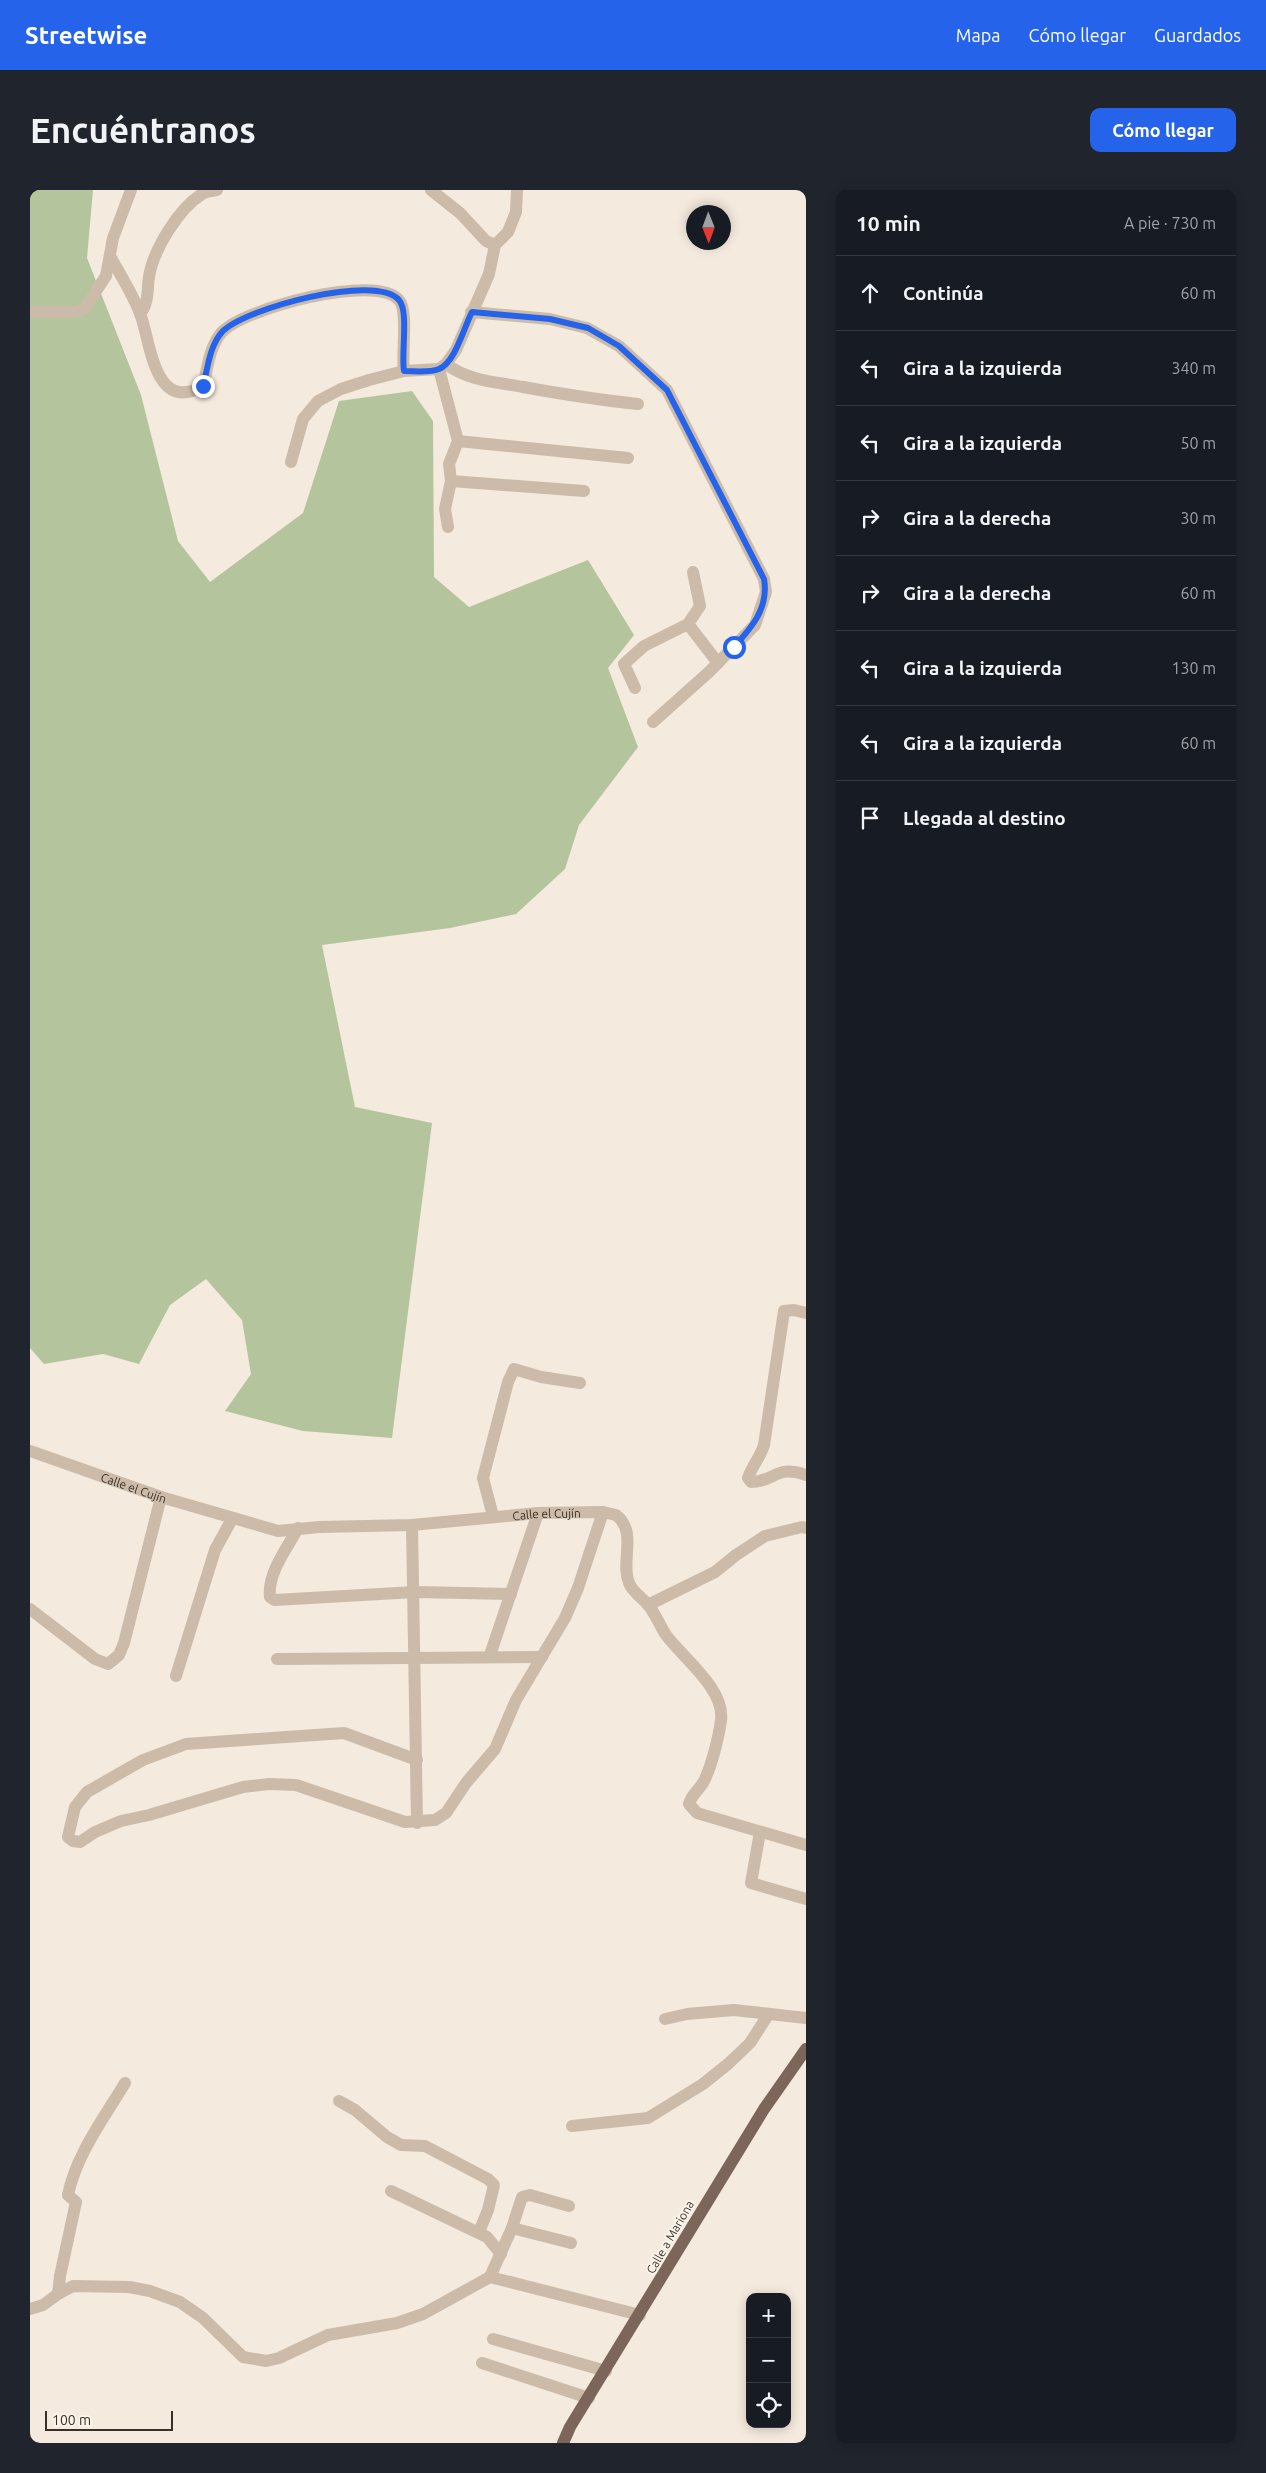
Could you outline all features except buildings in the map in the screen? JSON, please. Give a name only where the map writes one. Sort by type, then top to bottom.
[{"type":"main road","name":"Calle a Mariona","points":[[563,2443],[570,2427],[606,2371],[764,2109],[806,2049]]},
{"type":"street","points":[[30,312],[74,312],[84,309],[106,276],[111,258],[113,238],[131,190]]},
{"type":"street","points":[[140,314],[145,308],[149,275],[171,227],[181,213],[204,193],[217,190]]},
{"type":"street","points":[[431,190],[460,213],[486,241],[496,245]]},
{"type":"street","points":[[448,527],[445,509],[451,481],[449,464],[458,442],[443,367],[456,350],[489,274],[496,245],[508,232],[516,212],[517,190]]},
{"type":"street","points":[[111,258],[140,314],[160,378],[171,390],[181,393],[203,386],[211,350],[221,333],[235,321],[273,306],[330,292],[390,293],[399,300],[404,310],[402,345],[404,371]]},
{"type":"street","points":[[472,312],[550,319],[588,328],[619,346],[667,390],[764,579],[766,592],[755,625],[718,663],[653,722]]},
{"type":"street","points":[[291,462],[302,419],[318,402],[341,389],[404,371],[443,367],[477,379],[586,399],[638,404]]},
{"type":"street","points":[[458,442],[628,458]]},
{"type":"street","points":[[451,481],[584,491]]},
{"type":"street","points":[[635,688],[624,664],[644,646],[688,624],[700,606],[693,572]]},
{"type":"street","points":[[688,624],[718,663]]},
{"type":"street","points":[[806,1313],[794,1310],[784,1311],[764,1445],[760,1457],[750,1469],[748,1478],[751,1482],[761,1482],[774,1474],[792,1470],[806,1475]]},
{"type":"street","points":[[492,1516],[483,1478],[508,1382],[514,1369],[541,1377],[580,1383]]},
{"type":"street","name":"Calle el Cujín","points":[[30,1451],[161,1497],[278,1531],[298,1528],[412,1525],[538,1513],[603,1512],[616,1514],[625,1524],[628,1546],[628,1582],[633,1592],[648,1605],[667,1636],[696,1672],[706,1679],[721,1708],[721,1720],[705,1780],[691,1797],[689,1804],[697,1813],[806,1846]]},
{"type":"street","points":[[30,1609],[95,1659],[108,1664],[114,1660],[124,1643],[161,1497]]},
{"type":"street","points":[[417,1760],[344,1734],[186,1744],[143,1760],[87,1792],[75,1807],[68,1837],[73,1841],[80,1842],[95,1832],[121,1821],[149,1816],[244,1787],[269,1784],[296,1784],[404,1822],[417,1823],[435,1820],[446,1813],[466,1783],[496,1749],[516,1700],[565,1618],[578,1588],[603,1512]]},
{"type":"street","points":[[490,1656],[538,1513]]},
{"type":"street","points":[[176,1676],[215,1550],[232,1519]]},
{"type":"street","points":[[412,1525],[417,1823]]},
{"type":"street","points":[[648,1605],[715,1572],[736,1555],[765,1536],[802,1527],[806,1528]]},
{"type":"street","points":[[298,1528],[279,1561],[269,1592],[270,1598],[275,1600],[414,1592],[511,1594]]},
{"type":"street","points":[[277,1659],[414,1656],[542,1657]]},
{"type":"street","points":[[760,1832],[750,1878],[751,1883],[806,1899]]},
{"type":"street","points":[[665,2019],[687,2014],[734,2010],[806,2018]]},
{"type":"street","points":[[572,2126],[648,2118],[703,2084],[728,2064],[750,2043],[768,2015]]},
{"type":"street","points":[[58,2294],[76,2202],[68,2195],[70,2184],[90,2139],[125,2083]]},
{"type":"street","points":[[339,2101],[355,2110],[387,2137],[401,2145],[425,2146],[488,2179],[494,2185],[493,2194],[479,2232]]},
{"type":"street","points":[[391,2191],[479,2232],[487,2237],[501,2254]]},
{"type":"street","points":[[30,2309],[43,2305],[58,2294],[74,2286],[128,2287],[150,2291],[180,2302],[203,2318],[243,2357],[254,2361],[266,2361],[279,2358],[328,2335],[397,2323],[423,2314],[490,2277],[512,2228],[520,2200],[526,2196],[568,2206]]},
{"type":"street","points":[[512,2228],[571,2244]]},
{"type":"street","points":[[490,2277],[640,2315]]},
{"type":"street","points":[[493,2339],[606,2371]]},
{"type":"street","points":[[482,2363],[589,2398]]},
{"type":"green space","points":[[30,190],[93,190],[87,258],[141,395],[178,541],[210,582],[303,513],[339,401],[412,391],[433,421],[434,577],[469,607],[588,560],[634,635],[608,668],[638,747],[579,825],[565,869],[516,914],[450,928],[322,945],[355,1107],[432,1123],[392,1438],[303,1431],[225,1411],[251,1374],[242,1320],[206,1279],[170,1305],[139,1364],[103,1354],[44,1364],[30,1348]]},
{"type":"route","points":[[203,386],[211,350],[221,333],[235,321],[273,306],[330,292],[370,291],[390,293],[399,300],[404,310],[402,361],[404,371],[440,369],[446,364],[456,350],[464,327],[472,312],[550,319],[588,328],[619,346],[667,390],[764,579],[766,592],[755,625],[734,647]]}]
